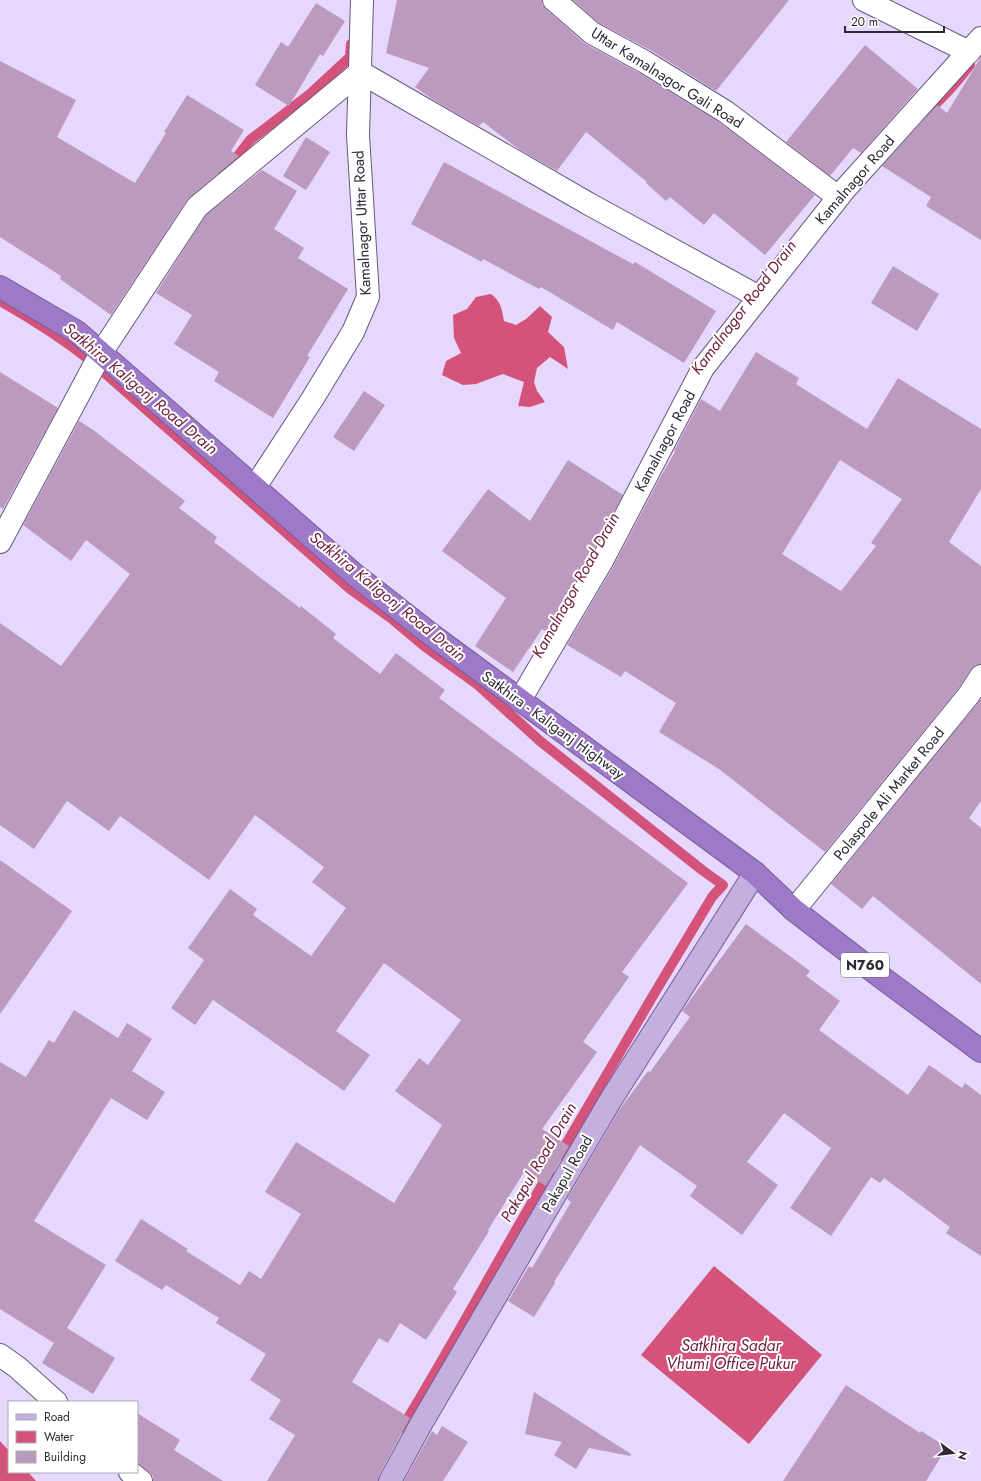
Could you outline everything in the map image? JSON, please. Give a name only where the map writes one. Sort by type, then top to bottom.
[{"type":"highway","name":"Satkhira - Kaliganj Highway","points":[[0,287],[77,332],[355,575],[433,636],[754,873],[794,910],[981,1051]]},
{"type":"main road","name":"Pakapul Road","points":[[390,1481],[421,1424],[610,1101],[754,873]]},
{"type":"street","name":"Kamalnagor Uttar Road","points":[[254,487],[313,398],[353,332],[368,297],[358,135],[362,0]]},
{"type":"street","name":"Uttar Kamalnagor Gali Road","points":[[554,0],[592,33],[645,62],[726,112],[838,197]]},
{"type":"street","points":[[864,0],[975,45]]},
{"type":"street","name":"Kamalnagor Road","points":[[520,700],[602,561],[703,368],[838,197],[975,45]]},
{"type":"street","points":[[0,542],[101,354],[197,207],[360,72],[589,204],[759,297]]},
{"type":"street","name":"Polaspole Ali Market Road","points":[[794,910],[968,696],[981,676]]},
{"type":"street","points":[[0,1355],[17,1367],[55,1401]]},
{"type":"street","points":[[131,1473],[141,1481]]},
{"type":"water","points":[[491,294],[502,309],[504,321],[516,325],[526,319],[540,306],[552,317],[548,332],[564,347],[568,369],[550,357],[537,368],[534,382],[537,391],[545,402],[530,407],[518,406],[524,382],[503,374],[476,384],[463,385],[442,375],[446,361],[461,353],[454,338],[453,315],[467,309],[476,297]]},
{"type":"water","name":"Satkhira Sadar Vhumi Office Pukur","points":[[714,1266],[822,1355],[749,1444],[641,1355]]},
{"type":"water","points":[[0,1441],[8,1450],[8,1473],[29,1473],[36,1481],[0,1481]]},
{"type":"building","points":[[397,0],[542,0],[542,4],[546,9],[584,43],[639,73],[719,122],[815,195],[765,255],[714,213],[704,225],[670,197],[666,201],[646,183],[647,182],[586,132],[557,171],[520,150],[483,122],[479,126],[432,99],[415,87],[429,68],[386,53]]},
{"type":"building","points":[[573,0],[789,0],[716,91],[652,51],[599,23]]},
{"type":"building","points":[[316,3],[345,21],[323,56],[320,54],[289,106],[255,85],[281,42],[288,47]]},
{"type":"building","points":[[865,45],[918,89],[861,153],[853,148],[830,176],[786,142]]},
{"type":"building","points":[[981,57],[981,240],[926,206],[931,197],[882,166],[937,105],[947,113]]},
{"type":"building","points":[[0,61],[76,100],[57,137],[135,183],[166,133],[164,132],[187,95],[244,130],[231,151],[239,156],[187,200],[111,315],[60,279],[61,276],[0,237]]},
{"type":"building","points":[[306,137],[330,152],[306,190],[283,176]]},
{"type":"building","points":[[444,162],[633,264],[635,262],[716,311],[684,363],[617,322],[613,330],[541,287],[539,289],[483,259],[482,262],[411,224]]},
{"type":"building","points":[[262,170],[297,191],[274,229],[304,248],[298,258],[348,289],[307,356],[310,357],[273,418],[214,381],[219,372],[174,344],[192,315],[156,293],[206,215]]},
{"type":"building","points":[[893,266],[939,294],[917,331],[871,303]]},
{"type":"building","points":[[756,352],[799,378],[796,384],[867,429],[898,378],[981,429],[981,489],[949,542],[981,566],[981,664],[975,665],[971,669],[958,689],[825,852],[719,769],[659,732],[676,703],[625,671],[621,677],[567,645],[613,567],[675,452],[674,451],[701,399],[720,411]],"holes":[[[840,460],[902,499],[871,543],[876,546],[841,591],[782,554]]]},
{"type":"building","points":[[0,372],[58,408],[3,509],[0,507]]},
{"type":"building","points":[[364,391],[385,405],[354,451],[333,437]]},
{"type":"building","points":[[79,421],[92,429],[185,501],[179,508],[217,537],[214,542],[300,608],[301,606],[336,634],[333,638],[380,674],[396,653],[445,690],[439,698],[688,883],[622,972],[629,977],[583,1042],[597,1052],[542,1129],[569,1146],[546,1186],[524,1172],[453,1289],[457,1292],[426,1340],[400,1323],[388,1343],[379,1338],[352,1382],[410,1418],[379,1475],[378,1481],[267,1481],[295,1435],[269,1419],[281,1400],[250,1380],[266,1354],[216,1323],[219,1318],[166,1285],[162,1290],[115,1261],[141,1219],[188,1249],[186,1251],[240,1285],[249,1271],[261,1279],[301,1214],[265,1192],[296,1142],[394,1203],[442,1125],[395,1091],[419,1058],[428,1065],[461,1020],[384,963],[336,1031],[370,1055],[344,1091],[213,1000],[195,1025],[171,1008],[204,960],[188,948],[230,889],[257,909],[253,915],[311,956],[346,908],[312,882],[324,867],[255,815],[209,880],[120,816],[109,831],[67,801],[34,849],[0,825],[0,623],[61,666],[130,574],[86,540],[71,561],[23,525]]},
{"type":"building","points":[[568,460],[623,495],[591,555],[546,632],[542,629],[513,672],[475,646],[506,598],[442,551],[488,489],[530,521]]},
{"type":"building","points":[[981,699],[981,801],[969,818],[981,828],[981,984],[873,896],[862,909],[831,884]]},
{"type":"building","points":[[0,860],[72,911],[0,1014]]},
{"type":"building","points":[[746,924],[810,971],[806,976],[840,1001],[819,1030],[908,1095],[929,1065],[962,1088],[965,1083],[981,1095],[981,1256],[946,1233],[950,1227],[884,1178],[880,1183],[871,1177],[831,1236],[790,1208],[831,1148],[784,1113],[747,1162],[778,1185],[742,1235],[690,1196],[697,1186],[640,1145],[554,1282],[555,1283],[534,1317],[508,1301],[529,1266],[532,1268],[571,1202],[567,1199],[619,1110],[648,1071],[650,1072],[690,1017],[682,1011]]},
{"type":"building","points":[[74,1010],[118,1038],[127,1023],[152,1039],[132,1071],[165,1092],[147,1120],[111,1098],[34,1221],[106,1265],[67,1328],[115,1358],[93,1394],[42,1363],[54,1343],[0,1309],[0,1062],[26,1077],[49,1040],[54,1043]]},
{"type":"building","points":[[846,1385],[920,1433],[921,1431],[947,1447],[926,1481],[783,1481]]},
{"type":"building","points":[[534,1392],[631,1454],[630,1456],[589,1448],[576,1469],[554,1455],[562,1442],[525,1434]]},
{"type":"building","points":[[138,1414],[180,1440],[174,1450],[223,1481],[153,1481],[153,1476],[138,1463]]},
{"type":"building","points":[[442,1426],[468,1442],[443,1481],[404,1481],[432,1431],[437,1435]]},
{"type":"waterway","points":[[223,175],[250,140],[310,94],[350,57],[351,44]]},
{"type":"waterway","name":"Kamalnagor Road Drain","points":[[927,111],[950,90],[970,65]]},
{"type":"waterway","name":"Satkhira Kaligonj Road Drain","points":[[0,301],[47,329],[91,361],[350,589],[478,685],[540,741],[723,885],[712,897],[559,1156]]},
{"type":"waterway","name":"Pakapul Road Drain","points":[[402,1428],[549,1173]]}]
